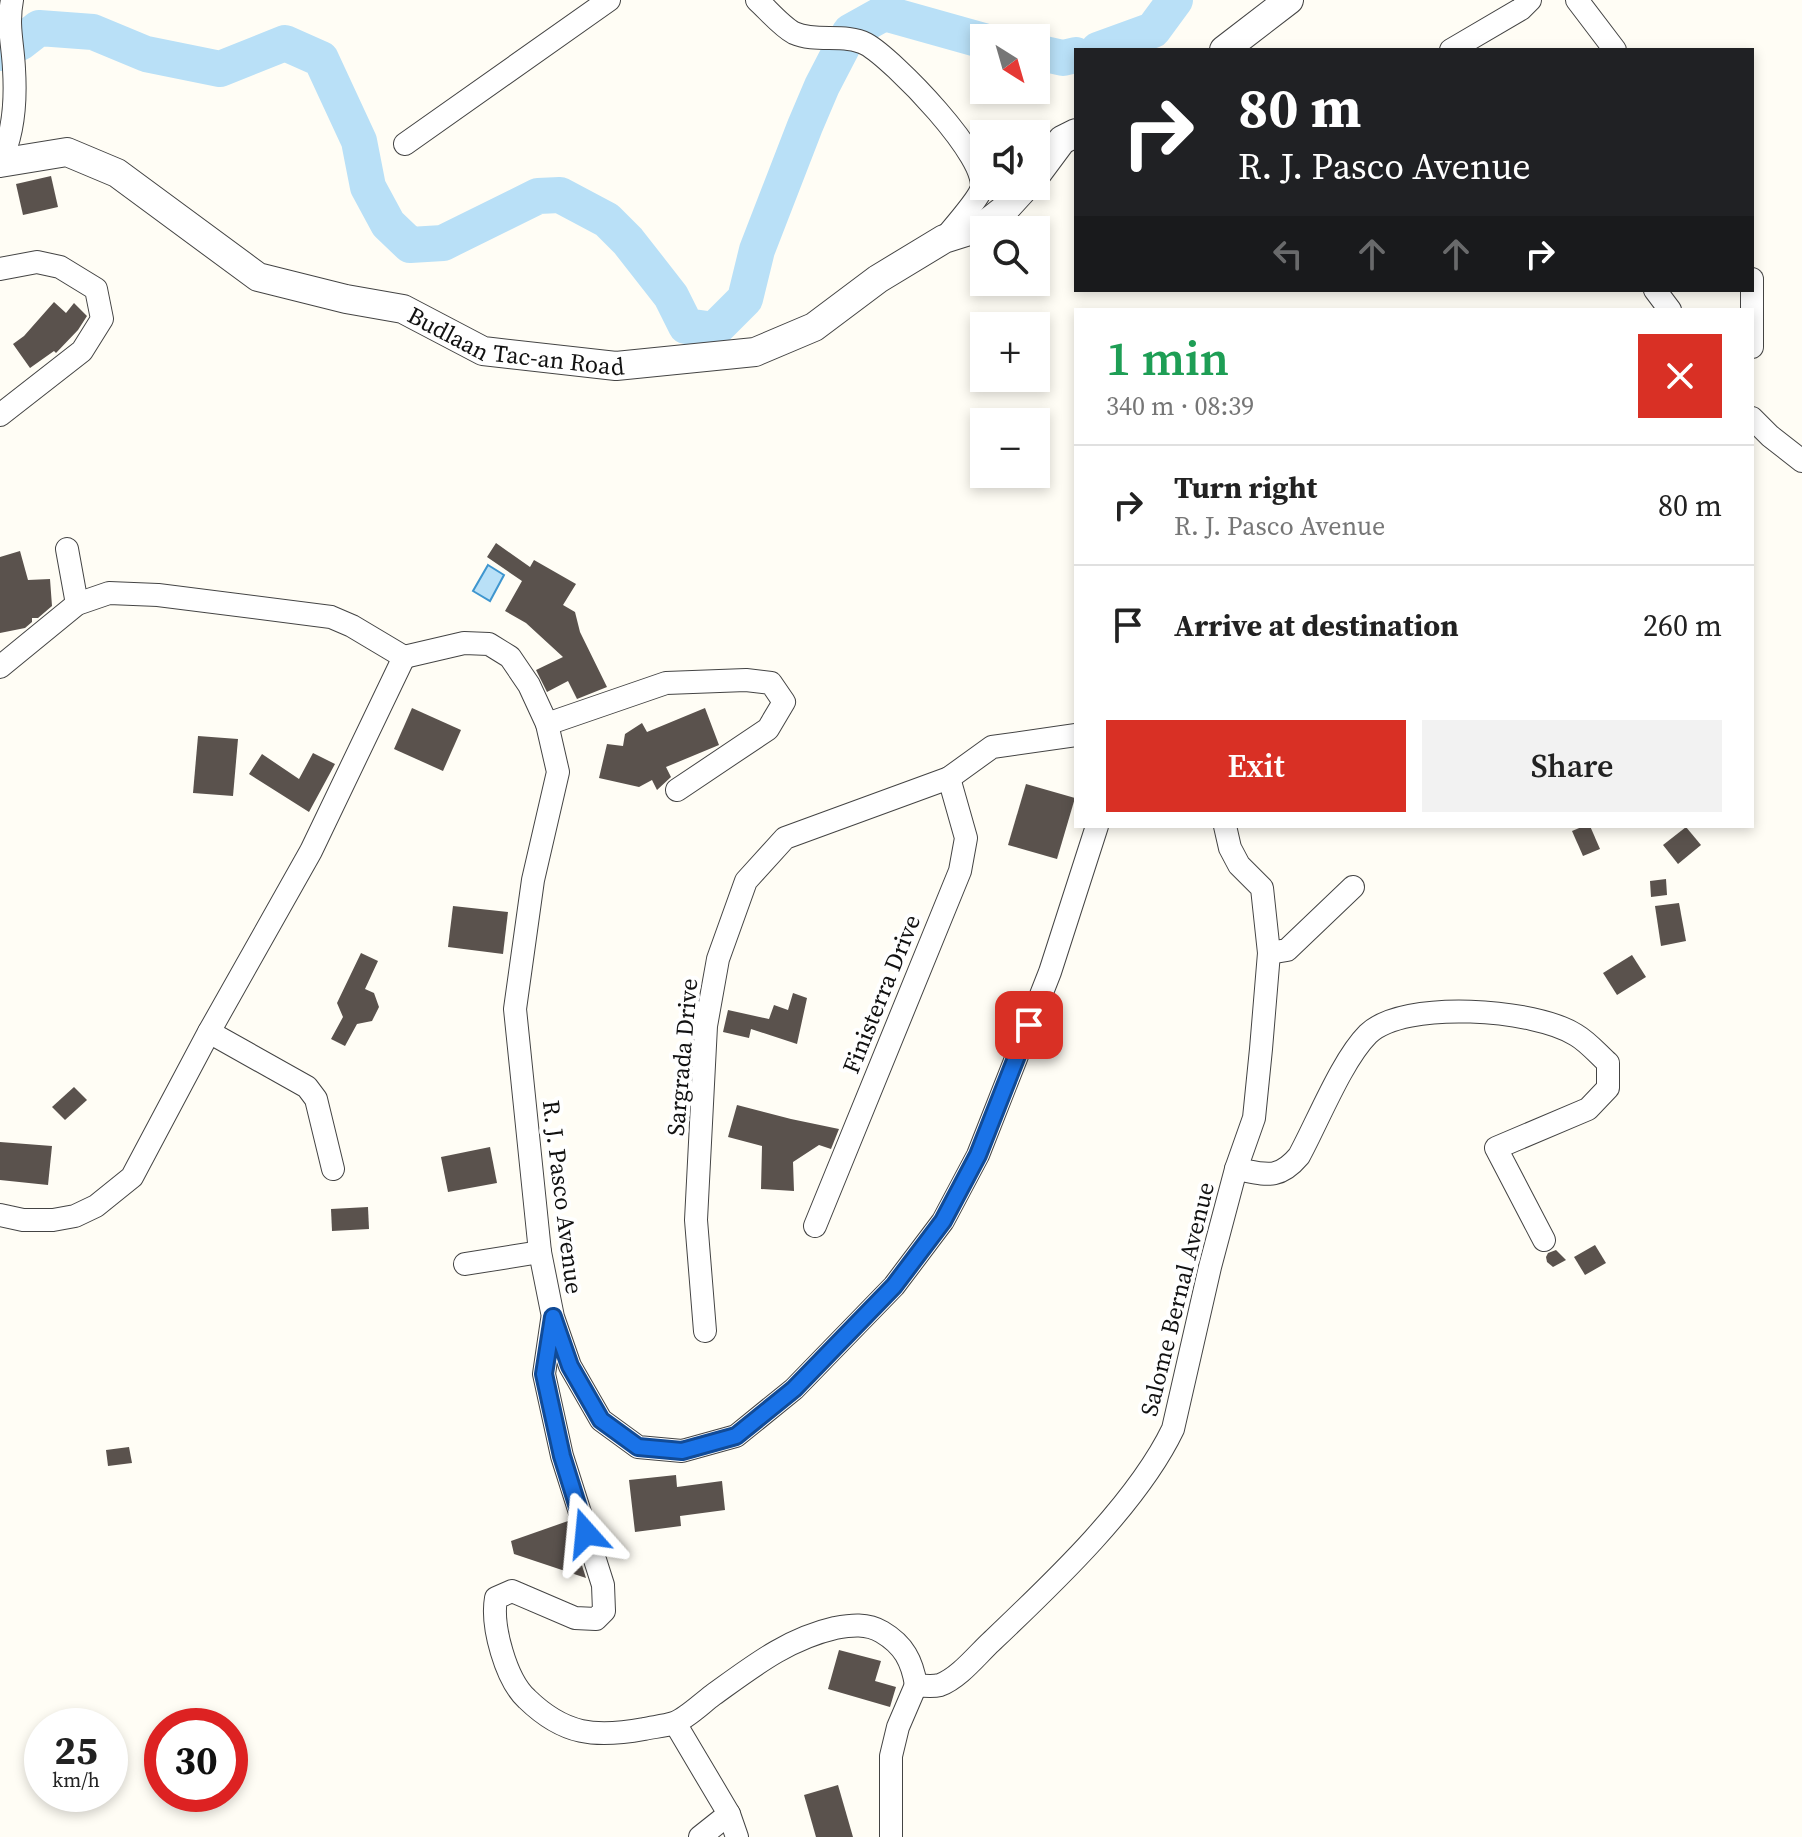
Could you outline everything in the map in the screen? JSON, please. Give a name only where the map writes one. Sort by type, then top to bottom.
[{"type":"street","points":[[0,162],[14,114],[14,67],[9,36],[12,0]]},
{"type":"street","points":[[405,144],[609,0]]},
{"type":"street","points":[[757,0],[792,32],[809,38],[862,41],[880,53],[964,143],[981,176],[981,189],[944,239]]},
{"type":"street","points":[[1227,48],[1289,0]]},
{"type":"street","points":[[1459,48],[1521,9],[1530,0]]},
{"type":"street","points":[[1577,0],[1613,48]]},
{"type":"street","points":[[1050,156],[1062,140],[1074,134]]},
{"type":"street","name":"Budlaan Tac-an Road","points":[[0,162],[67,152],[117,173],[258,277],[346,299],[403,309],[483,351],[616,366],[755,352],[814,327],[878,279],[944,239],[982,227],[1013,200]]},
{"type":"street","points":[[0,269],[37,262],[60,267],[96,289],[102,319],[82,351],[0,415]]},
{"type":"street","points":[[1754,420],[1802,461]]},
{"type":"street","points":[[67,549],[77,604]]},
{"type":"street","points":[[0,667],[77,604],[109,593],[158,595],[331,617],[404,657],[311,851],[132,1177],[96,1206],[75,1216],[23,1220],[0,1215]]},
{"type":"street","name":"R. J. Pasco Avenue","points":[[404,657],[464,643],[489,644],[510,657],[529,685],[547,724],[558,772],[533,880],[515,1009],[540,1252],[553,1317],[570,1366],[601,1420],[638,1447],[682,1451],[736,1436],[794,1389],[894,1286],[950,1208],[978,1155],[1050,972],[1096,828]]},
{"type":"street","points":[[547,724],[666,683],[746,680],[771,683],[784,702],[768,729],[677,790]]},
{"type":"street","name":"Sargrada Drive","points":[[705,1331],[696,1220],[706,1026],[718,959],[746,881],[785,838],[949,778],[992,747],[1074,735]]},
{"type":"street","name":"Finisterra Drive","points":[[815,1226],[960,871],[966,838],[949,778]]},
{"type":"street","name":"Salome Bernal Avenue","points":[[916,1685],[943,1684],[1033,1601],[1141,1482],[1173,1429],[1210,1267],[1236,1169],[1254,1118],[1269,953],[1262,888],[1239,865],[1230,848],[1225,828]]},
{"type":"street","points":[[1269,953],[1287,950],[1353,887]]},
{"type":"street","points":[[1236,1169],[1273,1176],[1290,1167],[1306,1143],[1353,1051],[1371,1031],[1393,1018],[1432,1012],[1480,1012],[1539,1022],[1574,1033],[1608,1063],[1608,1088],[1588,1109],[1496,1148],[1544,1240]]},
{"type":"street","points":[[209,1032],[307,1087],[316,1099],[333,1169]]},
{"type":"street","points":[[465,1264],[540,1252]]},
{"type":"street","points":[[553,1317],[544,1374],[562,1456],[603,1585],[604,1611],[596,1619],[575,1618],[512,1591],[496,1598],[494,1607],[503,1656],[519,1692],[539,1711],[568,1729],[593,1734],[633,1731],[675,1723],[767,1656],[814,1633],[849,1625],[875,1628],[905,1650],[913,1665],[916,1685],[898,1727],[891,1756],[891,1837]]},
{"type":"street","points":[[675,1723],[729,1814],[737,1837]]},
{"type":"street","points":[[700,1837],[729,1814]]},
{"type":"water","points":[[488,565],[504,575],[490,601],[473,591]]},
{"type":"building","points":[[51,176],[58,207],[23,215],[16,184]]},
{"type":"building","points":[[54,302],[66,313],[74,303],[87,316],[56,353],[54,351],[30,368],[13,344]]},
{"type":"building","points":[[496,543],[530,567],[534,560],[576,584],[563,605],[575,612],[580,632],[607,687],[577,699],[568,681],[547,692],[536,670],[563,657],[526,623],[505,611],[522,581],[487,557]]},
{"type":"building","points":[[20,551],[28,580],[50,579],[52,606],[38,618],[32,618],[25,628],[0,633],[0,557]]},
{"type":"building","points":[[412,708],[461,730],[443,771],[394,749]]},
{"type":"building","points":[[705,708],[719,745],[666,767],[671,777],[657,790],[652,780],[639,787],[599,778],[607,744],[623,746],[625,734],[642,723],[647,732]]},
{"type":"building","points":[[198,736],[238,739],[233,796],[193,793]]},
{"type":"building","points":[[313,753],[335,764],[309,812],[249,774],[262,754],[299,779]]},
{"type":"building","points":[[1026,784],[1074,798],[1057,859],[1008,845]]},
{"type":"building","points":[[1591,828],[1600,849],[1583,856],[1572,831]]},
{"type":"building","points":[[1687,828],[1701,845],[1678,864],[1663,845]]},
{"type":"building","points":[[1666,879],[1667,895],[1651,897],[1650,881]]},
{"type":"building","points":[[1679,903],[1686,941],[1661,946],[1655,906]]},
{"type":"building","points":[[453,906],[508,912],[503,954],[448,947]]},
{"type":"building","points":[[361,953],[378,961],[365,989],[374,993],[379,1007],[372,1021],[357,1024],[345,1046],[331,1039],[343,1017],[337,1003]]},
{"type":"building","points":[[1632,955],[1646,977],[1617,995],[1603,973]]},
{"type":"building","points":[[793,993],[807,998],[797,1044],[751,1029],[749,1038],[723,1032],[728,1010],[769,1019],[774,1005],[788,1010]]},
{"type":"building","points":[[74,1087],[87,1100],[65,1120],[52,1107]]},
{"type":"building","points":[[737,1105],[839,1129],[831,1149],[819,1145],[793,1162],[794,1191],[761,1189],[762,1146],[728,1137]]},
{"type":"building","points":[[0,1142],[52,1146],[48,1185],[0,1180]]},
{"type":"building","points":[[490,1147],[497,1183],[448,1192],[441,1157]]},
{"type":"building","points":[[368,1207],[369,1229],[332,1231],[331,1209]]},
{"type":"building","points":[[1595,1245],[1606,1263],[1585,1275],[1574,1257]]},
{"type":"building","points":[[1556,1250],[1566,1260],[1553,1267],[1546,1257]]},
{"type":"building","points":[[129,1447],[132,1463],[108,1466],[106,1450]]},
{"type":"building","points":[[676,1475],[677,1487],[722,1481],[725,1510],[680,1516],[681,1526],[635,1532],[629,1480]]},
{"type":"building","points":[[568,1521],[586,1578],[514,1554],[511,1541]]},
{"type":"building","points":[[839,1650],[881,1661],[875,1681],[896,1687],[890,1707],[828,1689]]},
{"type":"building","points":[[838,1785],[853,1837],[816,1837],[804,1795]]},
{"type":"waterway","points":[[1104,48],[1153,30],[1175,0]]},
{"type":"waterway","points":[[0,53],[39,28],[93,32],[146,54],[220,69],[285,43],[321,59],[359,141],[368,187],[388,224],[410,245],[443,243],[538,196],[560,195],[607,220],[628,241],[671,296],[686,326],[714,330],[745,299],[757,250],[805,126],[850,32],[884,13],[970,37]]},
{"type":"waterway","points":[[1050,55],[1063,58],[1074,55]]},
{"type":"route","points":[[586,1533],[562,1456],[544,1374],[553,1317],[570,1366],[601,1420],[638,1447],[682,1451],[736,1436],[794,1389],[894,1286],[943,1221],[978,1155],[1029,1025]]}]
